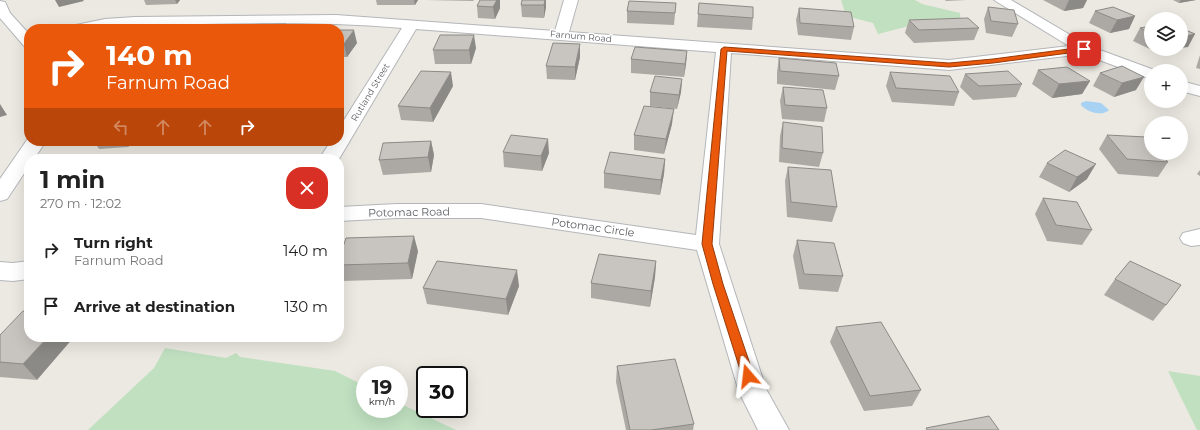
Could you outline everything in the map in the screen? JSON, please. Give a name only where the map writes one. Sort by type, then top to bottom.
[{"type":"street","points":[[561,35],[570,0]]},
{"type":"street","points":[[1001,0],[1084,49],[1144,71]]},
{"type":"street","points":[[0,5],[4,14],[24,36]]},
{"type":"street","name":"Farnum Road","points":[[102,24],[130,21],[286,19],[356,20],[949,65],[993,61],[1084,49]]},
{"type":"street","name":"Rutland Street","points":[[344,135],[412,24]]},
{"type":"street","points":[[724,49],[707,244],[718,284],[753,392],[774,430]]},
{"type":"street","points":[[1188,88],[1200,91]]},
{"type":"street","points":[[0,194],[24,159]]},
{"type":"street","name":"Potomac Road","points":[[344,214],[397,211],[479,211]]},
{"type":"street","name":"Potomac Circle","points":[[479,211],[707,244]]},
{"type":"street","points":[[0,271],[13,272],[24,271]]},
{"type":"green space","points":[[841,0],[915,0],[922,4],[960,13],[961,24],[909,26],[878,34],[873,23],[846,16]]},
{"type":"green space","points":[[165,348],[226,358],[236,353],[240,357],[335,371],[356,382],[356,418],[408,418],[408,407],[416,411],[416,418],[431,418],[456,430],[88,430],[154,368]]},
{"type":"green space","points":[[1168,371],[1200,376],[1200,430],[1197,430]]},
{"type":"water","points":[[1086,101],[1101,103],[1109,110],[1103,113],[1091,112],[1081,105],[1081,103]]},
{"type":"building","points":[[480,0],[497,0],[493,7],[477,6]]},
{"type":"building","points":[[522,0],[545,0],[544,5],[521,5]]},
{"type":"building","points":[[629,1],[676,3],[675,13],[627,11]]},
{"type":"building","points":[[699,3],[753,7],[753,18],[698,14]]},
{"type":"building","points":[[988,7],[1014,10],[1018,24],[991,21]]},
{"type":"building","points":[[1113,7],[1135,16],[1117,20],[1095,11]]},
{"type":"building","points":[[799,8],[851,12],[854,27],[800,23]]},
{"type":"building","points":[[968,18],[979,28],[919,30],[909,20]]},
{"type":"building","points":[[344,30],[354,30],[344,44]]},
{"type":"building","points":[[1188,31],[1195,34],[1188,36]]},
{"type":"building","points":[[440,35],[474,35],[469,50],[433,50]]},
{"type":"building","points":[[553,43],[580,44],[575,67],[546,66]]},
{"type":"building","points":[[635,47],[687,51],[685,64],[631,59]]},
{"type":"building","points":[[779,58],[836,63],[839,76],[780,71]]},
{"type":"building","points":[[1122,66],[1144,77],[1122,83],[1100,73]]},
{"type":"building","points":[[1067,67],[1090,81],[1059,84],[1038,70]]},
{"type":"building","points":[[421,71],[451,72],[430,108],[398,106]]},
{"type":"building","points":[[1008,71],[1022,84],[979,86],[965,74]]},
{"type":"building","points":[[890,72],[950,76],[959,92],[896,88]]},
{"type":"building","points":[[655,76],[682,79],[679,95],[650,92]]},
{"type":"building","points":[[783,87],[823,90],[827,108],[785,105]]},
{"type":"building","points":[[644,106],[674,109],[666,139],[634,135]]},
{"type":"building","points":[[783,122],[822,127],[823,153],[782,148]]},
{"type":"building","points":[[511,135],[548,139],[541,156],[503,152]]},
{"type":"building","points":[[1107,135],[1144,137],[1144,160],[1166,160],[1168,162],[1127,159]]},
{"type":"building","points":[[431,141],[428,157],[379,160],[383,143]]},
{"type":"building","points":[[1065,150],[1096,164],[1077,177],[1047,163]]},
{"type":"building","points":[[610,152],[665,159],[661,180],[604,173]]},
{"type":"building","points":[[788,167],[831,170],[837,207],[791,202]]},
{"type":"building","points":[[1043,198],[1077,202],[1092,230],[1056,225]]},
{"type":"building","points":[[414,236],[408,263],[344,265],[344,244],[346,238]]},
{"type":"building","points":[[797,240],[834,243],[843,276],[804,274]]},
{"type":"building","points":[[599,254],[656,261],[651,291],[591,283]]},
{"type":"building","points":[[437,261],[517,270],[506,299],[423,288]]},
{"type":"building","points":[[1130,261],[1181,285],[1166,305],[1115,279]]},
{"type":"building","points":[[23,311],[24,342],[43,342],[23,364],[0,362],[0,335]]},
{"type":"building","points":[[881,322],[921,390],[870,396],[836,327]]},
{"type":"building","points":[[675,359],[694,424],[651,430],[630,430],[617,366]]},
{"type":"building","points":[[989,416],[999,430],[927,430],[926,428]]},
{"type":"route","points":[[748,376],[718,284],[707,244],[724,49],[949,65],[993,61],[1084,49]]}]
